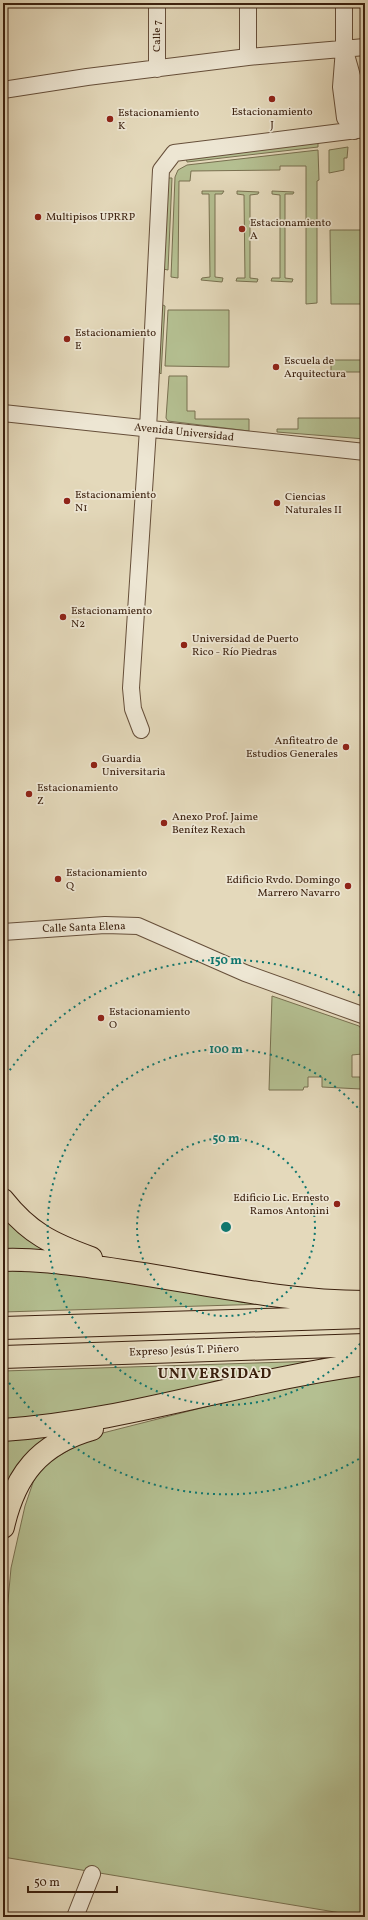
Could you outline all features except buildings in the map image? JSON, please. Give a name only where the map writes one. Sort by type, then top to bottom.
[{"type":"highway","points":[[3,1200],[26,1225],[46,1240],[66,1249],[134,1272]]},
{"type":"highway","points":[[3,1260],[42,1261],[134,1272],[251,1293],[334,1302],[365,1302]]},
{"type":"highway","points":[[3,1328],[365,1316]]},
{"type":"highway","name":"Expreso Jesús T. Piñero","points":[[3,1357],[365,1345]]},
{"type":"highway","points":[[3,1430],[60,1424],[137,1411],[328,1369],[365,1364]]},
{"type":"highway","points":[[3,1527],[15,1489],[26,1470],[38,1456],[61,1440],[137,1411]]},
{"type":"street","name":"Calle 7","points":[[157,3],[157,69]]},
{"type":"street","points":[[248,3],[248,58]]},
{"type":"street","points":[[141,730],[133,709],[131,688],[148,429],[161,170],[174,153],[359,130],[355,85],[344,49],[344,3]]},
{"type":"street","points":[[3,90],[157,69],[365,46]]},
{"type":"street","name":"Avenida Universidad","points":[[3,413],[365,452]]},
{"type":"street","name":"Calle Santa Elena","points":[[3,932],[105,925],[138,926],[245,973],[365,1016]]},
{"type":"street","points":[[75,1917],[92,1874]]},
{"type":"green space","points":[[318,143],[318,147],[187,162],[186,158]]},
{"type":"green space","points":[[348,147],[347,158],[344,158],[344,170],[329,173],[329,150]]},
{"type":"green space","points":[[318,150],[317,303],[306,304],[306,166],[280,166],[280,170],[191,171],[190,181],[179,181],[178,278],[171,277],[175,177],[178,170],[187,165]]},
{"type":"green space","points":[[168,178],[172,178],[168,270],[163,269]]},
{"type":"green space","points":[[202,191],[224,191],[222,194],[215,194],[215,277],[223,278],[222,282],[201,280],[202,278],[210,277],[209,194],[202,194]]},
{"type":"green space","points":[[237,191],[259,192],[258,194],[250,195],[250,278],[258,279],[257,282],[236,281],[237,278],[245,278],[244,195],[237,194]]},
{"type":"green space","points":[[272,191],[294,192],[293,194],[285,194],[285,278],[293,279],[292,282],[271,281],[272,278],[280,278],[280,195],[272,194]]},
{"type":"green space","points":[[330,230],[365,230],[365,304],[331,304]]},
{"type":"green space","points":[[161,304],[165,306],[161,374],[159,372]]},
{"type":"green space","points":[[168,310],[229,310],[229,367],[165,366]]},
{"type":"green space","points":[[331,360],[365,360],[365,372],[331,372]]},
{"type":"green space","points":[[169,376],[187,376],[187,411],[195,411],[195,419],[249,419],[249,431],[168,421],[166,418]]},
{"type":"green space","points":[[298,418],[365,418],[365,439],[277,432],[277,429],[298,429]]},
{"type":"green space","points":[[272,996],[359,1026],[363,1031],[362,1054],[352,1055],[352,1077],[360,1077],[361,1089],[322,1087],[322,1077],[308,1077],[308,1087],[304,1087],[303,1090],[269,1090]]},
{"type":"green space","points":[[3,1208],[46,1249],[43,1254],[3,1253]]},
{"type":"green space","points":[[3,1270],[41,1271],[234,1294],[267,1304],[3,1312]]},
{"type":"green space","points":[[319,1361],[108,1407],[3,1420],[3,1371]]},
{"type":"green space","points":[[365,1370],[365,1917],[3,1857],[3,1656],[11,1568],[25,1506],[38,1468],[95,1435],[346,1371]]},
{"type":"green space","points":[[55,1435],[3,1504],[3,1440]]},
{"type":"place","name":"Estacionamiento J","points":[[272,99]]},
{"type":"place","name":"Estacionamiento K","points":[[110,119]]},
{"type":"place","name":"Multipisos UPRRP","points":[[38,217]]},
{"type":"place","name":"Estacionamiento A","points":[[242,229]]},
{"type":"place","name":"Estacionamiento E","points":[[67,339]]},
{"type":"place","name":"Escuela de Arquitectura","points":[[276,367]]},
{"type":"place","name":"Estacionamiento N1","points":[[67,501]]},
{"type":"place","name":"Ciencias Naturales II","points":[[277,503]]},
{"type":"place","name":"Estacionamiento N2","points":[[63,617]]},
{"type":"place","name":"Universidad de Puerto Rico - Río Piedras","points":[[184,645]]},
{"type":"place","name":"Anfiteatro de Estudios Generales","points":[[346,747]]},
{"type":"place","name":"Guardia Universitaria","points":[[94,765]]},
{"type":"place","name":"Estacionamiento Z","points":[[29,794]]},
{"type":"place","name":"Anexo Prof. Jaime Benítez Rexach","points":[[164,823]]},
{"type":"place","name":"Estacionamiento Q","points":[[58,879]]},
{"type":"place","name":"Edificio Rvdo. Domingo Marrero Navarro","points":[[348,886]]},
{"type":"place","name":"Estacionamiento O","points":[[101,1018]]},
{"type":"place","name":"Edificio Lic. Ernesto Ramos Antonini","points":[[337,1204]]},
{"type":"district","name":"UNIVERSIDAD","points":[[215,1374]]}]
